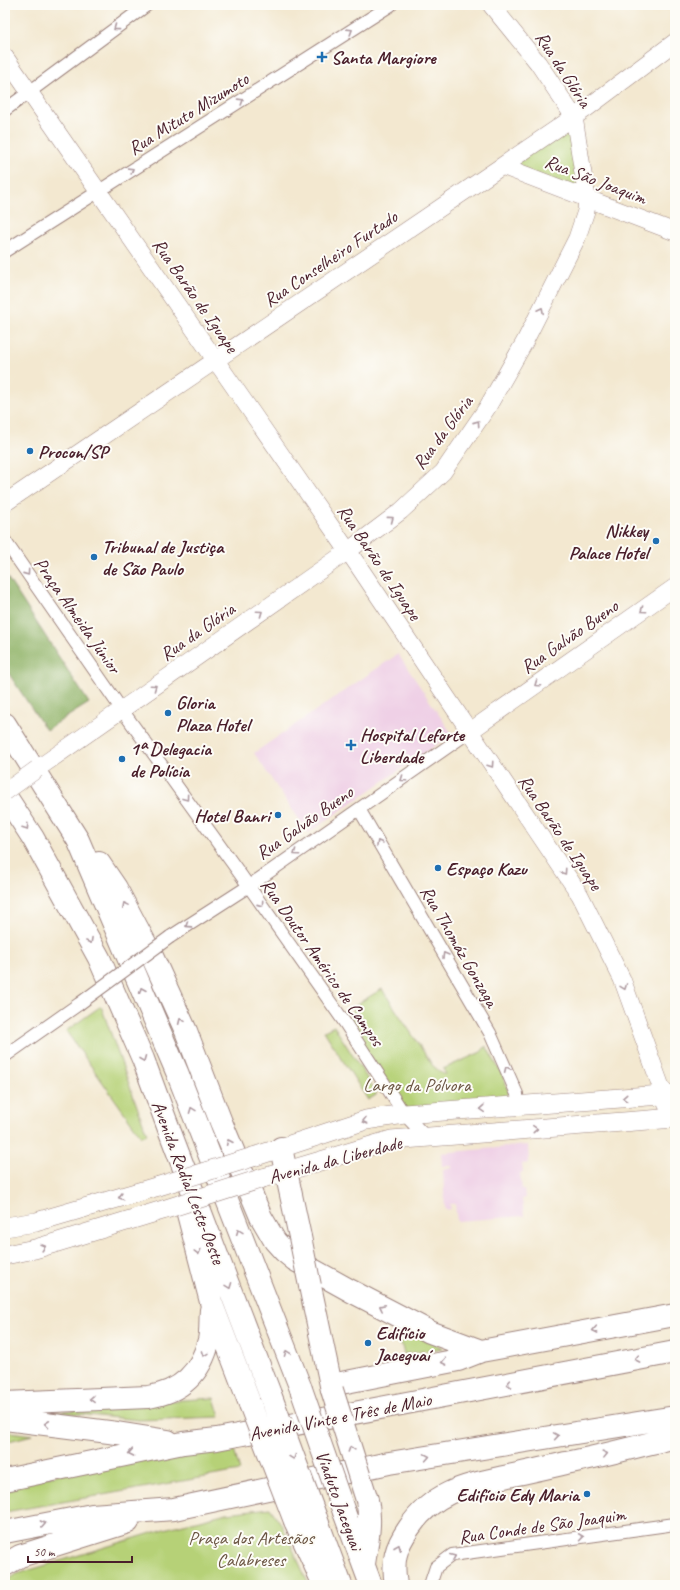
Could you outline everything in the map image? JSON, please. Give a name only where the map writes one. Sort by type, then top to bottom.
[{"type":"highway","name":"Avenida Radial Leste-Oeste","points":[[5,724],[78,840],[177,1072],[301,1389]]},
{"type":"highway","name":"Avenida Radial Leste-Oeste","points":[[5,793],[34,838],[99,958],[143,1059],[270,1394],[306,1519],[341,1585]]},
{"type":"highway","points":[[78,840],[99,862],[116,888],[151,954],[186,1031],[221,1122],[261,1217],[275,1241],[295,1260],[351,1291],[430,1332],[481,1351]]},
{"type":"highway","points":[[170,1132],[188,1215],[211,1302],[250,1404],[306,1519],[324,1585]]},
{"type":"highway","points":[[281,1148],[331,1387],[367,1500],[369,1519],[367,1575]]},
{"type":"highway","points":[[5,1403],[162,1395],[174,1390],[185,1382],[202,1359],[209,1339],[211,1302]]},
{"type":"highway","points":[[331,1387],[458,1360],[481,1351],[675,1315]]},
{"type":"highway","name":"Avenida Vinte e Três de Maio","points":[[5,1480],[183,1443],[217,1439],[675,1352]]},
{"type":"highway","name":"Viaduto Jaceguai","points":[[301,1389],[367,1575]]},
{"type":"highway","points":[[5,1565],[20,1556],[94,1532],[174,1509],[389,1464],[675,1417]]},
{"type":"highway","points":[[5,1419],[183,1443]]},
{"type":"highway","points":[[396,1585],[394,1563],[402,1538],[414,1520],[426,1507],[441,1496],[458,1488],[477,1483],[577,1461],[675,1437]]},
{"type":"highway","points":[[5,1532],[92,1515],[174,1509]]},
{"type":"main road","name":"Avenida da Liberdade","points":[[5,1227],[36,1222],[159,1186],[366,1120],[404,1114],[670,1094]]},
{"type":"main road","name":"Avenida da Liberdade","points":[[5,1255],[35,1249],[391,1140],[673,1118]]},
{"type":"street","points":[[5,110],[147,5]]},
{"type":"street","name":"Rua Mituto Mizumoto","points":[[5,250],[391,5]]},
{"type":"street","name":"Rua da Glória","points":[[5,793],[348,551],[401,511],[443,472],[487,408],[524,343],[577,238],[586,212],[587,198],[574,117],[538,63],[491,5]]},
{"type":"street","name":"Rua Conselheiro Furtado","points":[[5,503],[574,117],[675,42]]},
{"type":"street","name":"Rua Barão de Iguape","points":[[5,57],[348,551],[580,895],[622,979],[670,1094],[673,1118]]},
{"type":"street","points":[[553,84],[572,96],[582,99],[600,99]]},
{"type":"street","name":"Rua São Joaquim","points":[[502,166],[675,232]]},
{"type":"street","name":"Praça Almeida Júnior","points":[[5,541],[122,710]]},
{"type":"street","name":"Rua Galvão Bueno","points":[[5,1056],[170,937],[249,886],[675,587]]},
{"type":"street","name":"Rua Doutor Américo de Campos","points":[[122,710],[345,1022],[404,1114],[426,1137]]},
{"type":"street","name":"Rua Thomáz Gonzaga","points":[[359,809],[490,1033],[517,1094],[518,1106]]},
{"type":"street","name":"Rua Conde de São Joaquim","points":[[430,1585],[436,1567],[452,1555],[675,1524]]},
{"type":"shaded area","name":"Hospital Leforte Liberdade","points":[[398,654],[452,734],[308,833],[254,753]]},
{"type":"shaded area","points":[[528,1145],[529,1163],[522,1164],[523,1172],[520,1173],[522,1190],[524,1190],[525,1198],[522,1199],[524,1216],[457,1221],[455,1204],[450,1204],[451,1209],[445,1210],[443,1170],[452,1168],[452,1166],[442,1166],[441,1153]]},
{"type":"green space","points":[[571,125],[581,192],[510,167]]},
{"type":"green space","points":[[5,574],[89,703],[46,730],[5,668]]},
{"type":"green space","name":"Largo da Pólvora","points":[[382,989],[433,1066],[443,1074],[446,1074],[443,1069],[481,1052],[486,1046],[503,1076],[511,1100],[406,1109],[347,1022],[357,1004]]},
{"type":"green space","points":[[101,1006],[147,1134],[141,1136],[66,1031]]},
{"type":"green space","points":[[334,1026],[376,1092],[376,1095],[368,1100],[324,1031]]},
{"type":"green space","points":[[396,1324],[443,1348],[404,1354]]},
{"type":"green space","points":[[214,1398],[220,1417],[139,1420],[57,1412],[135,1403]]},
{"type":"green space","points":[[5,1431],[32,1435],[5,1442]]},
{"type":"green space","points":[[231,1440],[240,1471],[5,1512],[5,1485]]},
{"type":"green space","name":"Praça dos Artesãos Calabreses","points":[[270,1508],[282,1525],[309,1585],[5,1585],[6,1581],[17,1574],[168,1528],[227,1513]]},
{"type":"place","name":"Santa Margiore","points":[[322,57]]},
{"type":"place","name":"Procon/SP","points":[[30,451]]},
{"type":"place","name":"Nikkey Palace Hotel","points":[[656,541]]},
{"type":"place","name":"Tribunal de Justiça de São Paulo","points":[[94,557]]},
{"type":"place","name":"Gloria Plaza Hotel","points":[[168,713]]},
{"type":"place","name":"Hospital Leforte Liberdade","points":[[351,745]]},
{"type":"place","name":"1ª Delegacia de Polícia","points":[[122,759]]},
{"type":"place","name":"Hotel Banri","points":[[278,815]]},
{"type":"place","name":"Espaço Kazu","points":[[438,868]]},
{"type":"place","name":"Edifício Jaceguaí","points":[[368,1343]]},
{"type":"place","name":"Edifício Edy Maria","points":[[587,1494]]}]
